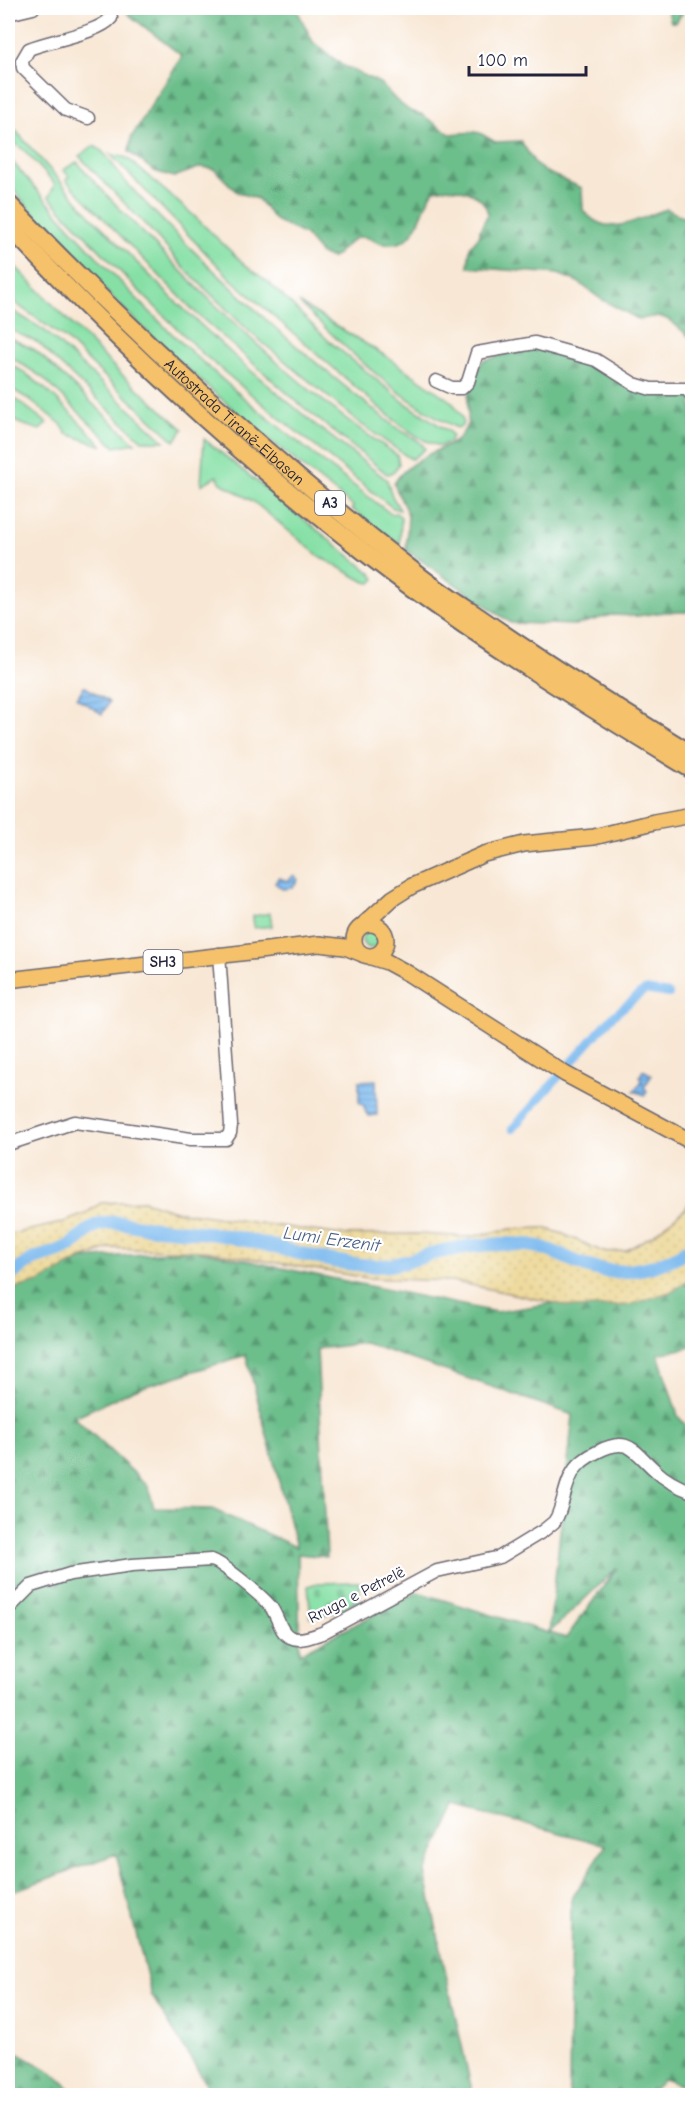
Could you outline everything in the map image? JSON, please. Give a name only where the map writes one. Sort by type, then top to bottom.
[{"type":"highway","name":"Autostrada Tiranë-Elbasan","points":[[8,202],[121,319],[214,406],[417,574],[549,665],[693,754]]},
{"type":"highway","name":"Autostrada Tiranë-Elbasan","points":[[8,225],[114,335],[190,406],[274,480],[354,544],[517,661],[693,770]]},
{"type":"main road","points":[[382,907],[381,928],[386,937],[385,948],[380,954],[365,955],[354,942],[359,929],[382,907],[412,886],[445,870],[495,850],[524,844],[594,837],[662,820],[693,815]]},
{"type":"main road","name":"SH3","points":[[319,944],[370,924],[381,928]]},
{"type":"main road","name":"SH3","points":[[8,980],[319,944],[345,947],[387,962],[409,974],[565,1074],[693,1142]]},
{"type":"main road","name":"SH3","points":[[385,948],[409,974]]},
{"type":"street","points":[[8,14],[33,8]]},
{"type":"street","points":[[88,118],[66,110],[23,68],[22,61],[29,49],[108,22],[111,18],[109,8]]},
{"type":"street","points":[[436,381],[452,388],[462,387],[468,382],[477,353],[535,343],[596,360],[634,384],[651,389],[687,389],[693,396]]},
{"type":"street","points":[[8,1144],[75,1122],[191,1139],[226,1140],[231,1125],[219,954]]},
{"type":"street","name":"Rruga e Petrelë","points":[[8,1609],[31,1586],[62,1576],[132,1565],[211,1560],[221,1563],[266,1601],[276,1614],[286,1635],[294,1639],[304,1638],[322,1633],[437,1571],[500,1557],[543,1531],[557,1517],[576,1468],[607,1447],[622,1444],[634,1449],[665,1479],[693,1492]]},
{"type":"green space","points":[[125,8],[296,8],[313,42],[342,65],[380,83],[410,111],[421,114],[450,134],[474,132],[495,142],[521,141],[536,165],[582,188],[583,210],[602,224],[613,226],[623,224],[667,209],[692,222],[692,339],[669,320],[649,317],[640,320],[601,299],[578,282],[558,274],[468,267],[470,247],[480,235],[488,214],[481,200],[458,189],[434,190],[414,231],[404,241],[387,244],[362,237],[357,238],[332,258],[321,254],[305,235],[275,220],[258,199],[237,192],[214,169],[201,167],[174,177],[154,171],[129,152],[131,138],[182,56],[128,14]]},
{"type":"green space","points":[[667,8],[686,8],[676,22],[671,22]]},
{"type":"green space","points":[[8,122],[92,217],[173,299],[242,363],[312,422],[387,480],[400,510],[393,508],[204,355],[135,287],[49,197],[55,184],[24,150],[8,139]]},
{"type":"green space","points":[[93,146],[106,155],[123,179],[173,231],[260,314],[325,371],[397,428],[423,445],[425,449],[412,459],[408,457],[361,424],[251,333],[183,267],[79,156]]},
{"type":"green space","points":[[110,154],[127,158],[192,214],[245,265],[268,282],[329,341],[404,402],[448,431],[452,435],[450,441],[441,446],[424,440],[375,404],[232,280]]},
{"type":"green space","points":[[8,157],[101,261],[186,347],[301,445],[391,514],[396,513],[401,517],[400,545],[352,509],[353,506],[246,420],[112,298],[61,245],[8,183]]},
{"type":"green space","points":[[77,162],[135,225],[252,340],[337,412],[397,455],[399,464],[393,473],[387,474],[303,407],[197,314],[66,180],[69,176],[63,170]]},
{"type":"green space","points":[[8,259],[120,373],[183,429],[175,441],[67,340],[8,298]]},
{"type":"green space","points":[[299,303],[384,355],[452,402],[461,415],[462,426],[457,428],[435,416],[393,388]]},
{"type":"green space","points":[[8,308],[44,330],[164,441],[143,441],[39,343],[8,329]]},
{"type":"green space","points":[[8,337],[35,350],[135,443],[115,447],[42,377],[8,355]]},
{"type":"green space","points":[[534,349],[568,355],[604,370],[611,378],[636,391],[683,393],[692,399],[692,612],[665,612],[637,616],[611,615],[576,625],[511,623],[406,550],[408,515],[394,484],[415,463],[454,442],[463,433],[468,422],[469,392],[482,361],[519,350]]},
{"type":"green space","points":[[8,363],[46,390],[103,446],[67,434],[61,424],[27,398],[8,387]]},
{"type":"green space","points":[[8,393],[47,423],[40,430],[8,417]]},
{"type":"green space","points":[[204,439],[372,574],[375,579],[371,583],[365,582],[320,557],[254,502],[221,483],[217,476],[201,485]]},
{"type":"green space","points":[[270,913],[272,926],[254,928],[253,916]]},
{"type":"green space","points":[[371,930],[377,933],[380,939],[377,945],[371,948],[365,945],[362,939],[365,933]]},
{"type":"green space","points":[[195,1250],[496,1312],[692,1282],[692,1347],[658,1354],[678,1416],[692,1433],[692,2089],[663,2079],[650,2095],[569,2095],[571,1900],[606,1845],[456,1806],[425,1872],[473,2095],[213,2095],[152,1996],[116,1854],[8,1893],[8,1290],[83,1259]],"holes":[[[365,1343],[573,1415],[549,1633],[418,1592],[300,1653],[298,1554],[327,1557],[317,1349]],[[246,1355],[296,1547],[212,1509],[154,1508],[148,1486],[74,1417],[136,1389]],[[617,1568],[566,1638],[550,1632]]]},
{"type":"green space","points":[[359,1582],[360,1600],[335,1612],[311,1617],[308,1586],[317,1583]]},
{"type":"green space","points":[[8,2048],[52,2072],[77,2095],[8,2095]]},
{"type":"sand","points":[[692,1196],[692,1277],[673,1291],[630,1305],[578,1308],[452,1281],[368,1278],[206,1251],[110,1248],[79,1260],[39,1282],[8,1290],[8,1235],[61,1223],[83,1215],[101,1203],[144,1201],[175,1211],[342,1235],[419,1234],[469,1237],[511,1229],[544,1228],[603,1252],[625,1251],[653,1235],[686,1208]]},
{"type":"water","points":[[84,686],[109,702],[102,714],[77,698]]},
{"type":"water","points":[[294,875],[298,880],[292,888],[282,889],[275,883],[279,878],[288,881]]},
{"type":"water","points":[[643,1070],[652,1075],[644,1087],[647,1091],[645,1095],[634,1091],[642,1081],[640,1076]]},
{"type":"water","points":[[376,1080],[377,1115],[369,1116],[359,1102],[359,1081]]},
{"type":"waterway","points":[[512,1129],[613,1016],[645,990],[669,994]]},
{"type":"waterway","name":"Lumi Erzenit","points":[[8,1277],[34,1259],[68,1247],[93,1227],[109,1222],[221,1235],[322,1259],[378,1266],[399,1264],[431,1254],[466,1247],[513,1244],[542,1248],[589,1267],[629,1271],[656,1265],[692,1247]]}]
